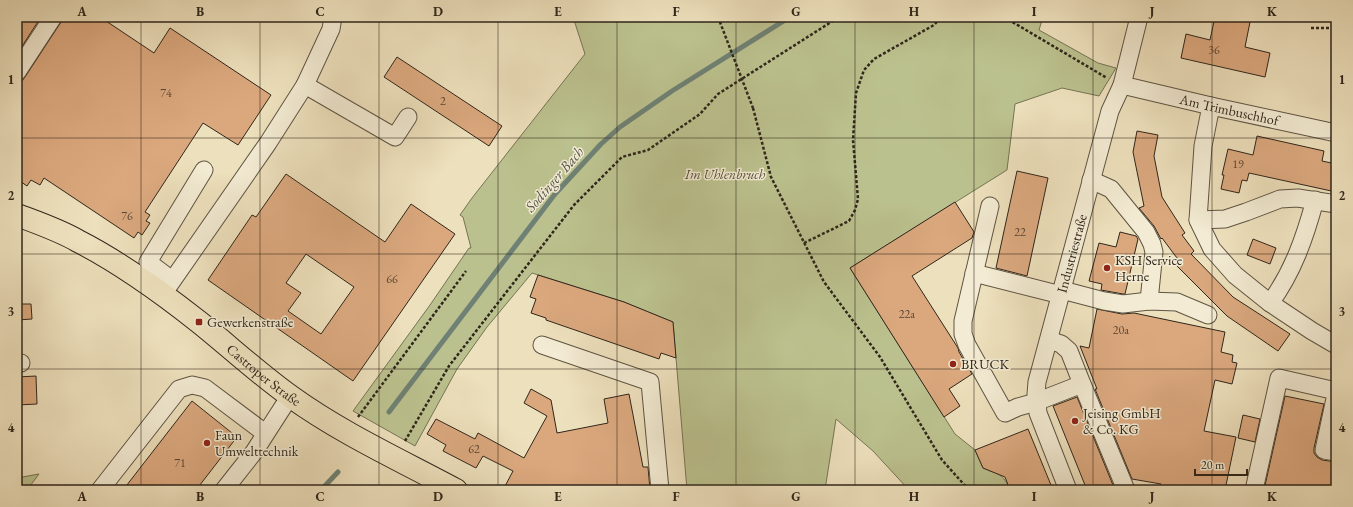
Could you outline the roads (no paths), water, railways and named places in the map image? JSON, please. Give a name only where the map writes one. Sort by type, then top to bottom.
[{"type":"main road","name":"Castroper Straße","points":[[17,215],[78,240],[111,259],[168,287],[290,396],[326,420],[456,490]]},
{"type":"street","points":[[17,72],[53,17]]},
{"type":"street","points":[[204,170],[148,262],[168,287],[268,143],[305,85],[331,29],[333,17]]},
{"type":"street","name":"Industriestraße","points":[[1068,490],[1038,413],[1036,402],[1037,382],[1110,111],[1122,85],[1139,17]]},
{"type":"street","points":[[305,85],[395,137],[408,117]]},
{"type":"street","name":"Am Trimbuschhof","points":[[1122,85],[1336,133]]},
{"type":"street","points":[[1211,106],[1203,146],[1198,220],[1212,249],[1235,276],[1270,303],[1312,331],[1336,344]]},
{"type":"street","points":[[1091,180],[1111,190],[1146,232],[1152,244],[1154,252],[1149,301]]},
{"type":"street","points":[[1198,220],[1226,219],[1280,199],[1298,198],[1336,204]]},
{"type":"street","points":[[1270,303],[1278,293],[1298,253],[1315,200]]},
{"type":"street","points":[[990,206],[963,321],[963,334],[967,345],[1005,413],[1082,384]]},
{"type":"street","points":[[974,274],[1124,304],[1149,301],[1177,302],[1208,315]]},
{"type":"street","points":[[1049,340],[1061,344],[1069,350],[1126,490]]},
{"type":"street","points":[[542,345],[650,382],[660,490]]},
{"type":"street","points":[[1254,490],[1279,378],[1336,391]]},
{"type":"street","points":[[100,490],[179,389],[192,385],[205,388],[266,433]]},
{"type":"street","points":[[1336,394],[1324,450],[1336,452]]},
{"type":"street","points":[[224,490],[254,452],[290,396]]},
{"type":"waterway","name":"Sodinger Bach","points":[[389,412],[555,194],[601,144],[620,127],[672,91],[790,17]]},
{"type":"waterway","name":"Sodinger Bach","points":[[321,490],[338,472]]},
{"type":"place","name":"KSH Service Herne","points":[[1107,268]]},
{"type":"place","name":"Gewerkenstraße","points":[[199,322]]},
{"type":"place","name":"BRUCK","points":[[953,364]]},
{"type":"place","name":"Jeising GmbH & Co. KG","points":[[1075,421]]},
{"type":"place","name":"Faun Umwelttechnik","points":[[207,443]]},
{"type":"park label","name":"Im Uhlenbruch","points":[[725,174]]}]
